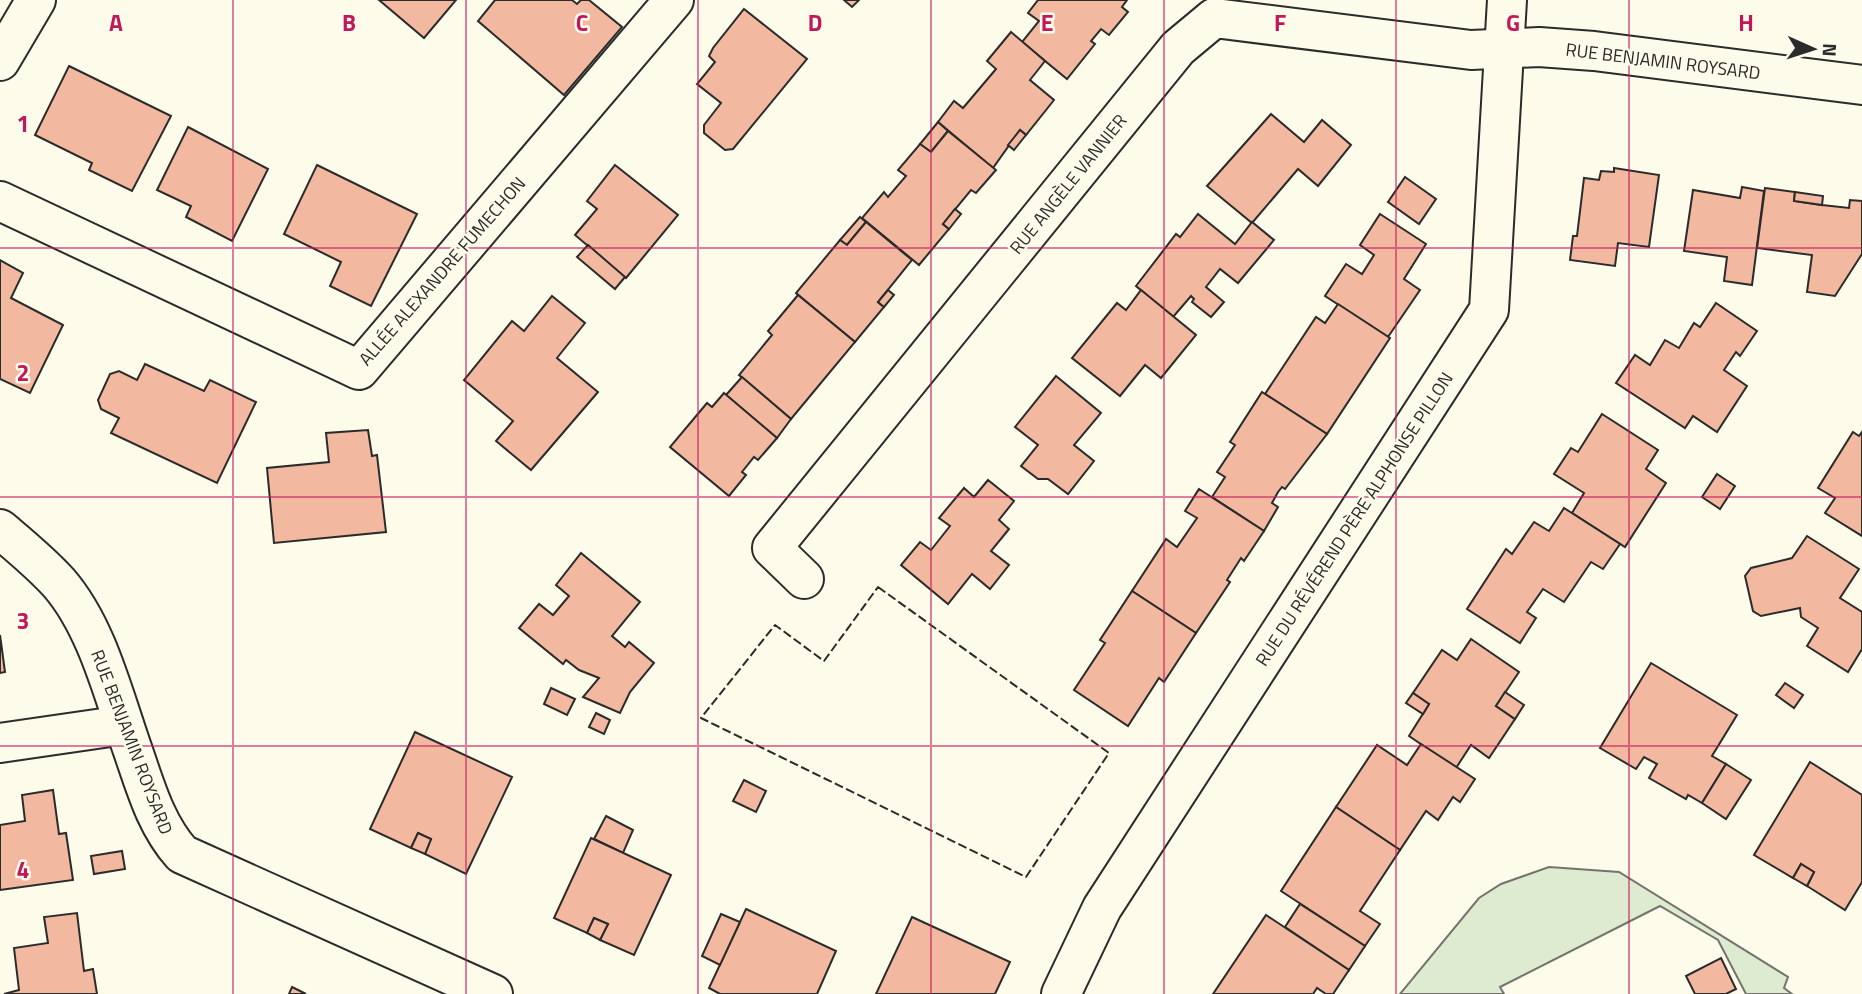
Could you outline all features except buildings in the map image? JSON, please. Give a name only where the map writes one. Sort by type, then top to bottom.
[{"type":"street","points":[[0,61],[36,0]]},
{"type":"street","name":"ALLÉE ALEXANDRE FUMECHON","points":[[0,201],[359,370],[674,0]]},
{"type":"street","name":"RUE DU RÉVÉREND PÈRE ALPHONSE PILLON","points":[[1061,994],[1102,908],[1489,310],[1507,0]]},
{"type":"street","name":"RUE ANGÈLE VANNIER","points":[[804,579],[772,548],[1178,48],[1214,18],[1471,50],[1505,50]]},
{"type":"street","name":"RUE BENJAMIN ROYSARD","points":[[1505,50],[1539,47],[1594,51],[1862,85]]},
{"type":"street","name":"RUE BENJAMIN ROYSARD","points":[[0,529],[61,585],[96,648],[153,808],[169,840],[181,853],[493,994]]},
{"type":"street","points":[[0,743],[124,725]]},
{"type":"green space","points":[[1549,867],[1619,872],[1788,977],[1784,988],[1792,994],[1746,994],[1718,940],[1660,906],[1500,987],[1504,994],[1400,994],[1479,898],[1501,884]]},
{"type":"fence","points":[[878,587],[1109,753],[1026,877],[701,718],[775,625],[824,661],[878,587]]}]
